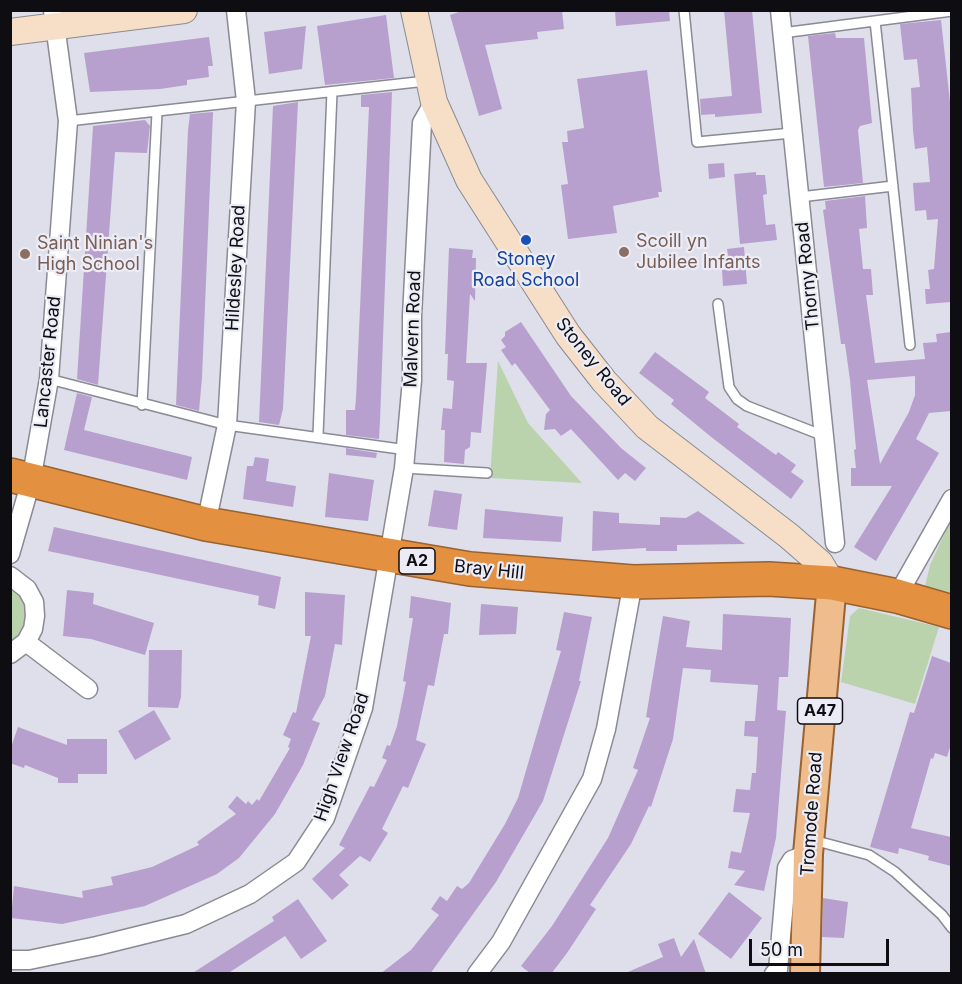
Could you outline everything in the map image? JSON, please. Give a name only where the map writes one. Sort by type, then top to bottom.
[{"type":"highway","name":"Bray Hill","points":[[21,478],[206,524],[470,569],[633,582],[769,579],[832,583]]},
{"type":"highway","name":"A2","points":[[832,583],[897,596],[951,612]]},
{"type":"main road","name":"Tromode Road","points":[[805,974],[809,847],[832,583]]},
{"type":"street","points":[[10,32],[54,19],[184,10]]},
{"type":"street","name":"Hildesley Road","points":[[206,524],[226,425],[246,101],[236,10]]},
{"type":"street","name":"Stoney Road","points":[[414,10],[431,92],[469,180],[568,335],[604,381],[646,427],[820,563],[832,583]]},
{"type":"street","name":"Thorny Road","points":[[780,10],[835,543]]},
{"type":"street","name":"Lancaster Road","points":[[10,554],[21,478],[49,379],[68,121],[54,19]]},
{"type":"street","name":"Malvern Road","points":[[388,556],[407,450],[422,123],[431,92]]},
{"type":"street","points":[[897,596],[951,499]]},
{"type":"street","name":"High View Road","points":[[10,960],[29,960],[186,924],[250,894],[296,862],[325,818],[363,708],[388,556]]},
{"type":"street","points":[[10,576],[27,589],[34,602],[35,616],[33,629],[26,642],[10,654]]},
{"type":"street","points":[[477,974],[501,942],[592,779],[606,729],[633,582]]},
{"type":"street","points":[[26,642],[88,688]]},
{"type":"street","points":[[774,974],[778,970],[788,868],[792,860],[809,847]]},
{"type":"lane","points":[[684,10],[697,142],[792,133]]},
{"type":"lane","points":[[782,33],[951,11]]},
{"type":"lane","points":[[875,21],[910,345]]},
{"type":"lane","points":[[318,435],[332,92]]},
{"type":"lane","points":[[68,121],[332,92],[431,92]]},
{"type":"lane","points":[[142,405],[157,113]]},
{"type":"lane","points":[[800,197],[893,186]]},
{"type":"lane","points":[[718,303],[729,387],[737,399],[773,417],[824,436]]},
{"type":"lane","points":[[49,379],[226,425],[318,435],[407,450]]},
{"type":"lane","points":[[404,468],[486,473]]},
{"type":"lane","points":[[809,847],[869,855],[895,872],[942,915],[951,927]]},
{"type":"green space","points":[[498,361],[528,423],[582,483],[490,478]]},
{"type":"green space","points":[[951,520],[952,594],[925,586],[930,565]]},
{"type":"green space","points":[[11,585],[24,598],[28,609],[24,632],[11,646]]},
{"type":"green space","points":[[859,608],[939,627],[915,704],[841,682],[850,616]]},
{"type":"building","points":[[465,10],[562,10],[564,29],[537,32],[538,39],[485,45],[502,109],[479,116],[450,15]]},
{"type":"building","points":[[615,10],[669,10],[670,21],[616,26]]},
{"type":"building","points":[[724,10],[752,10],[762,113],[715,117],[715,114],[701,115],[700,99],[732,96]]},
{"type":"building","points":[[386,15],[394,78],[325,85],[317,26]]},
{"type":"building","points":[[941,20],[951,111],[951,302],[926,304],[925,289],[930,289],[928,270],[934,269],[938,219],[927,220],[926,210],[915,211],[913,183],[930,182],[927,147],[915,149],[911,88],[920,87],[917,59],[904,60],[900,24]]},
{"type":"building","points":[[306,26],[302,69],[269,74],[264,32]]},
{"type":"building","points":[[835,33],[836,38],[864,38],[872,123],[860,126],[858,130],[863,183],[824,187],[808,36]]},
{"type":"building","points":[[209,37],[213,66],[208,66],[209,77],[187,80],[187,85],[160,89],[90,92],[84,53]]},
{"type":"building","points":[[647,70],[662,192],[658,192],[659,197],[613,206],[617,233],[568,239],[561,185],[568,184],[562,142],[568,142],[567,131],[584,128],[577,79]]},
{"type":"building","points":[[392,92],[379,439],[346,435],[346,410],[355,410],[356,398],[369,107],[361,107],[361,95]]},
{"type":"building","points":[[298,102],[283,409],[279,425],[259,422],[273,106]]},
{"type":"building","points":[[213,112],[199,411],[176,405],[188,130],[190,114]]},
{"type":"building","points":[[145,120],[150,126],[147,153],[115,152],[98,385],[77,379],[93,126]]},
{"type":"building","points":[[724,163],[725,177],[709,179],[708,164]]},
{"type":"building","points":[[756,172],[756,175],[765,175],[767,194],[763,195],[766,225],[775,224],[777,240],[740,244],[734,174]]},
{"type":"building","points":[[865,196],[867,228],[859,229],[863,269],[871,269],[873,295],[866,295],[875,363],[925,359],[923,343],[937,342],[936,334],[951,332],[951,411],[929,413],[916,439],[939,453],[876,561],[854,547],[892,486],[851,486],[851,468],[856,468],[854,450],[856,449],[850,380],[845,344],[841,344],[823,210],[826,209],[825,201]],"holes":[[[915,376],[915,395],[909,412],[880,464],[867,380]]]},
{"type":"building","points":[[744,247],[747,284],[723,286],[722,270],[730,269],[727,249]]},
{"type":"building","points":[[449,248],[473,250],[472,258],[476,258],[475,301],[470,294],[466,363],[487,363],[481,433],[471,432],[470,447],[465,450],[464,464],[444,462],[445,430],[441,430],[443,408],[452,409],[454,381],[447,380],[448,354],[445,354]]},
{"type":"building","points":[[521,322],[571,396],[621,448],[646,468],[635,481],[625,473],[618,480],[571,429],[561,436],[555,429],[544,430],[546,414],[550,410],[515,363],[512,366],[501,350],[506,347],[501,340],[505,332]]},
{"type":"building","points":[[655,352],[709,392],[705,398],[739,424],[737,427],[776,455],[778,452],[796,465],[791,472],[804,481],[791,499],[671,404],[674,400],[639,373]]},
{"type":"building","points":[[77,393],[92,397],[84,430],[192,457],[187,480],[64,450]]},
{"type":"building","points":[[346,448],[377,453],[376,458],[346,455]]},
{"type":"building","points":[[255,457],[269,459],[266,481],[296,486],[293,507],[243,499],[247,466],[253,466]]},
{"type":"building","points":[[329,473],[374,480],[368,521],[325,517]]},
{"type":"building","points":[[434,490],[462,494],[457,530],[428,526]]},
{"type":"building","points":[[485,509],[563,517],[561,542],[483,538]]},
{"type":"building","points":[[593,511],[619,513],[619,523],[660,525],[660,517],[686,518],[698,511],[745,544],[677,545],[677,551],[646,551],[646,548],[592,551]]},
{"type":"building","points":[[54,527],[281,577],[275,609],[258,605],[259,596],[48,551]]},
{"type":"building","points":[[67,590],[94,593],[93,604],[154,623],[145,655],[91,639],[63,636]]},
{"type":"building","points":[[305,592],[345,595],[342,645],[335,644],[325,696],[312,720],[320,723],[303,765],[275,814],[239,858],[217,874],[145,906],[62,924],[11,918],[14,886],[83,898],[82,891],[113,885],[111,877],[152,867],[199,845],[197,842],[236,814],[228,807],[237,796],[246,804],[248,801],[252,805],[257,799],[259,801],[290,748],[288,747],[291,739],[283,735],[293,712],[296,713],[311,636],[305,636]]},
{"type":"building","points":[[411,596],[451,603],[448,634],[444,634],[434,686],[428,685],[416,740],[426,744],[408,788],[403,786],[382,829],[388,833],[370,862],[360,856],[339,875],[349,885],[332,900],[312,879],[345,848],[339,845],[370,786],[374,787],[387,760],[382,758],[387,745],[390,746],[397,726],[406,682],[403,681],[413,618],[409,618]]},
{"type":"building","points":[[481,604],[518,607],[516,634],[479,635]]},
{"type":"building","points":[[564,612],[592,617],[579,681],[581,681],[543,801],[496,882],[430,974],[380,974],[411,950],[439,915],[431,909],[440,896],[447,901],[457,886],[462,889],[469,883],[505,824],[518,798],[561,651],[556,650]]},
{"type":"building","points":[[723,614],[791,618],[788,677],[779,677],[777,710],[786,711],[776,838],[764,891],[734,885],[745,871],[728,868],[731,851],[741,853],[750,813],[733,812],[736,789],[750,790],[752,773],[756,773],[758,737],[744,736],[745,721],[755,721],[758,685],[710,682],[711,670],[683,668],[673,739],[651,807],[649,806],[631,844],[590,905],[596,909],[567,953],[551,974],[531,974],[521,966],[552,926],[608,838],[638,770],[633,768],[650,718],[646,717],[663,616],[690,621],[686,647],[722,650]]},
{"type":"building","points":[[149,650],[182,650],[181,697],[178,708],[148,707]]},
{"type":"building","points":[[932,656],[951,663],[951,744],[947,757],[935,753],[933,759],[931,758],[911,828],[951,837],[951,866],[928,860],[929,856],[899,848],[898,854],[870,847],[910,712],[914,713]]},
{"type":"building","points":[[154,710],[171,739],[135,760],[118,731]]},
{"type":"building","points":[[18,727],[67,745],[67,739],[107,739],[107,774],[78,774],[78,783],[58,783],[58,778],[25,765],[24,768],[10,763],[10,750]]},
{"type":"building","points":[[729,892],[762,918],[731,959],[698,934]]},
{"type":"building","points":[[823,898],[848,902],[844,938],[822,937]]},
{"type":"building","points":[[298,899],[327,941],[301,959],[285,936],[227,974],[191,974],[274,921],[272,917]]},
{"type":"building","points":[[674,938],[681,957],[694,939],[706,974],[623,974],[663,957],[658,944]]},
{"type":"place","name":"Stoney Road School","points":[[526,240]]},
{"type":"place","name":"Scoill yn Jubilee Infants","points":[[624,252]]},
{"type":"place","name":"Saint Ninian's High School","points":[[25,254]]}]
